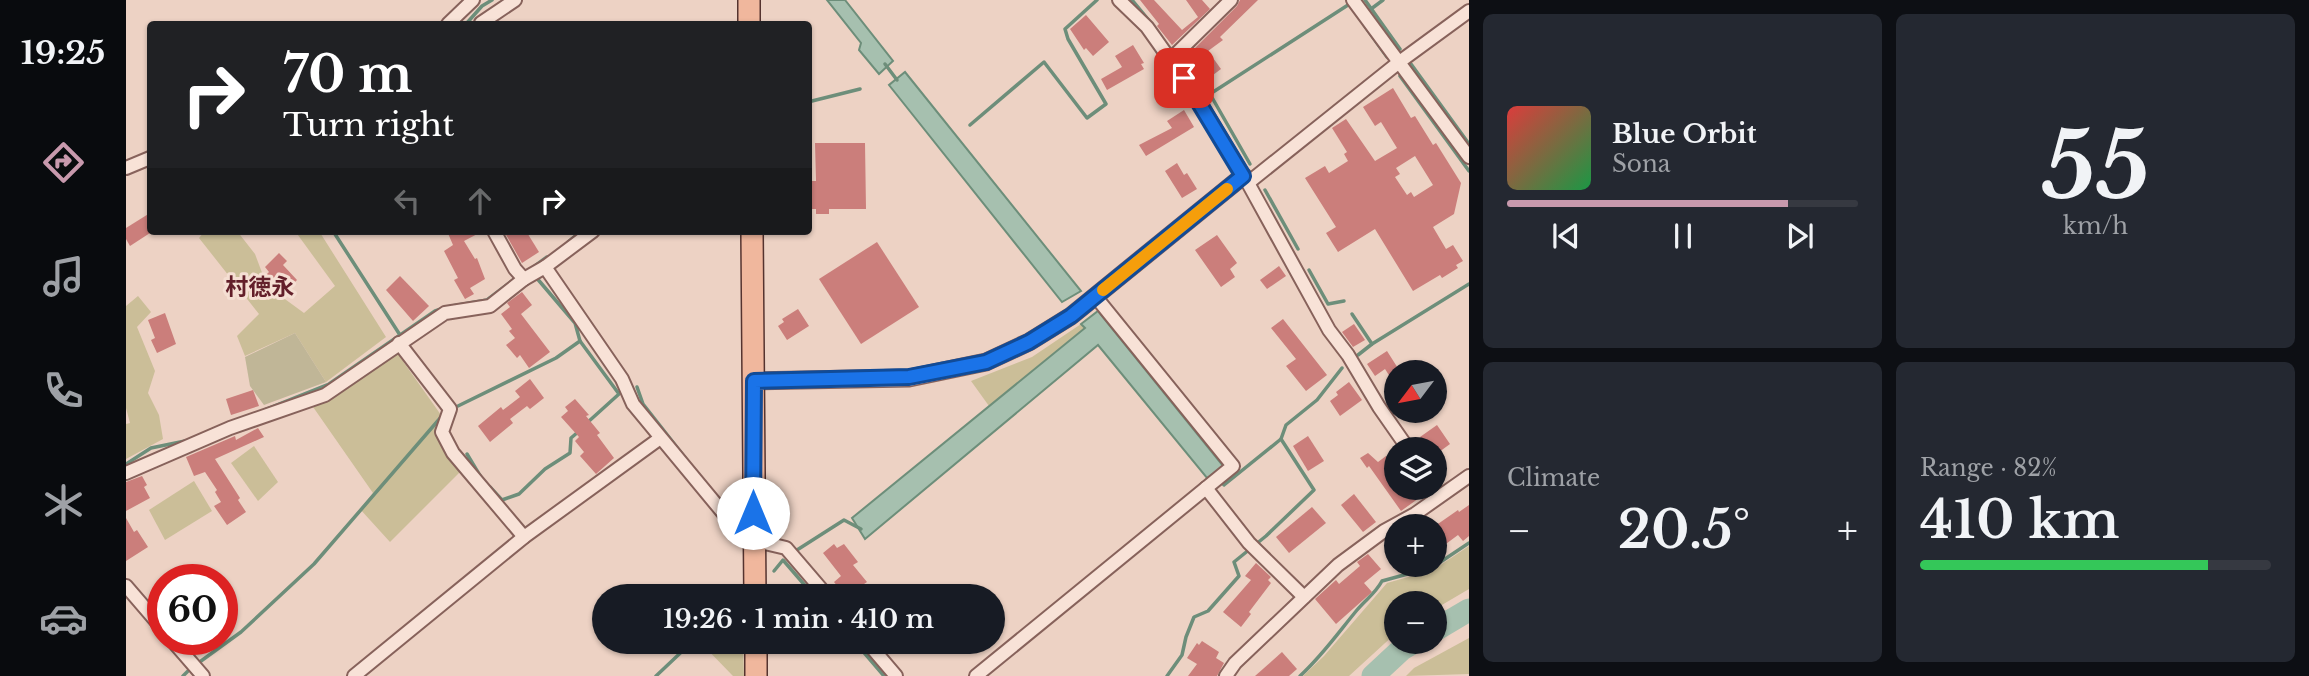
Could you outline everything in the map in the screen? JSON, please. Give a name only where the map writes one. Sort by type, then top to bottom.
[{"type":"main road","points":[[749,0],[749,21]]},
{"type":"main road","points":[[752,235],[755,584]]},
{"type":"main road","points":[[756,654],[756,676]]},
{"type":"street","points":[[451,21],[473,0]]},
{"type":"street","points":[[484,21],[515,0]]},
{"type":"street","points":[[1119,0],[1147,27],[1196,96],[1329,330],[1400,437]]},
{"type":"street","points":[[1171,59],[1231,0]]},
{"type":"street","points":[[1353,0],[1469,157]]},
{"type":"street","points":[[754,381],[909,377],[986,362],[1029,342],[1071,316],[1469,11]]},
{"type":"street","points":[[126,168],[147,159]]},
{"type":"street","points":[[498,235],[622,379],[633,404],[659,439],[744,538],[786,548],[817,584]]},
{"type":"street","points":[[126,473],[230,428],[325,395],[445,313],[490,306],[531,272],[587,235]]},
{"type":"street","points":[[976,676],[1233,466],[1095,296]]},
{"type":"street","points":[[399,343],[450,409],[442,432],[453,453],[524,537]]},
{"type":"street","points":[[354,676],[524,537],[659,439]]},
{"type":"street","points":[[1447,487],[1469,476]]},
{"type":"street","points":[[1215,481],[1253,547],[1304,597]]},
{"type":"street","points":[[1226,676],[1236,663],[1338,565],[1384,531],[1415,514],[1429,500]]},
{"type":"street","points":[[126,586],[147,610]]},
{"type":"street","points":[[877,654],[896,676]]},
{"type":"street","points":[[185,655],[203,676]]},
{"type":"shaded area","points":[[827,0],[845,0],[893,61],[879,74],[859,50],[861,43]]},
{"type":"shaded area","points":[[905,72],[1081,291],[1062,302],[889,85]]},
{"type":"shaded area","points":[[202,235],[240,235],[255,254],[267,286],[304,313],[335,286],[298,235],[322,235],[386,337],[326,382],[295,333],[245,356],[237,336],[259,314],[199,238]]},
{"type":"shaded area","points":[[138,296],[151,312],[137,327],[155,371],[148,393],[159,415],[163,439],[126,459],[126,424],[130,423],[126,408],[126,306]]},
{"type":"shaded area","points":[[1098,311],[1224,467],[1207,478],[1098,345],[865,539],[852,518],[1085,328],[1081,324]]},
{"type":"shaded area","points":[[1081,324],[1085,328],[989,406],[971,381],[1032,357]]},
{"type":"shaded area","points":[[295,333],[326,382],[264,405],[250,386],[245,357]]},
{"type":"shaded area","points":[[395,350],[441,415],[438,438],[460,472],[390,542],[360,509],[373,493],[311,404]]},
{"type":"shaded area","points":[[254,446],[278,482],[258,501],[231,463]]},
{"type":"shaded area","points":[[194,481],[212,511],[165,540],[149,510]]},
{"type":"shaded area","points":[[1469,546],[1469,589],[1447,602],[1447,591],[1384,591],[1384,644],[1349,676],[1303,676],[1324,656],[1387,583],[1408,577],[1447,577],[1447,561]]},
{"type":"shaded area","points":[[1469,638],[1469,674],[1406,676],[1414,668],[1440,654],[1447,654],[1447,650]]},
{"type":"shaded area","points":[[712,654],[743,654],[744,676],[733,676]]},
{"type":"building","points":[[1140,0],[1154,0],[1182,30],[1198,17],[1186,0],[1202,0],[1210,9],[1172,45]]},
{"type":"building","points":[[1240,0],[1258,0],[1220,37],[1223,40],[1208,51],[1221,69],[1205,81],[1192,66],[1189,54]]},
{"type":"building","points":[[1086,15],[1109,42],[1093,56],[1086,48],[1084,50],[1070,29]]},
{"type":"building","points":[[1133,45],[1144,63],[1141,64],[1144,69],[1107,90],[1101,79],[1122,67],[1115,56]]},
{"type":"building","points":[[1393,88],[1411,118],[1415,116],[1433,145],[1436,143],[1461,183],[1454,214],[1433,227],[1446,249],[1453,245],[1463,261],[1456,265],[1458,268],[1442,278],[1440,275],[1413,291],[1375,229],[1338,252],[1326,233],[1336,227],[1305,178],[1325,166],[1329,173],[1348,161],[1344,154],[1347,152],[1332,128],[1346,119],[1375,161],[1397,148],[1381,122],[1375,126],[1363,107]],"holes":[[[1415,156],[1433,185],[1414,197],[1411,192],[1407,195],[1395,177],[1400,174],[1396,168]]]},
{"type":"building","points":[[1184,110],[1194,127],[1146,156],[1139,145],[1172,128],[1167,121]]},
{"type":"building","points":[[815,143],[865,143],[866,209],[829,209],[829,214],[816,214],[816,209],[812,209],[812,181],[816,181]]},
{"type":"building","points":[[1177,163],[1197,189],[1182,198],[1165,171]]},
{"type":"building","points":[[147,215],[147,235],[130,246],[126,239],[126,228]]},
{"type":"building","points":[[449,235],[475,235],[464,241],[475,259],[477,258],[485,279],[470,288],[474,294],[465,299],[454,280],[458,278],[444,251],[453,245]]},
{"type":"building","points":[[506,235],[528,235],[539,252],[522,263]]},
{"type":"building","points":[[1217,235],[1237,263],[1230,269],[1235,277],[1221,287],[1195,250]]},
{"type":"building","points":[[877,242],[919,307],[861,344],[819,279]]},
{"type":"building","points":[[279,253],[287,261],[283,265],[297,280],[287,290],[281,285],[279,287],[267,274],[269,272],[265,267]]},
{"type":"building","points":[[1279,266],[1286,276],[1267,289],[1260,280]]},
{"type":"building","points":[[400,276],[429,306],[413,321],[386,290]]},
{"type":"building","points":[[522,292],[532,305],[521,314],[550,352],[529,368],[520,355],[517,358],[506,345],[515,338],[501,314],[510,307],[507,303]]},
{"type":"building","points":[[798,309],[809,326],[787,340],[778,326],[784,322],[782,319]]},
{"type":"building","points":[[165,313],[176,344],[157,353],[151,340],[155,338],[148,320]]},
{"type":"building","points":[[1283,319],[1327,375],[1306,391],[1286,366],[1296,359],[1271,328]]},
{"type":"building","points":[[1354,324],[1365,340],[1353,347],[1342,332]]},
{"type":"building","points":[[1387,351],[1393,360],[1384,360],[1384,370],[1375,376],[1367,364]]},
{"type":"building","points":[[530,379],[544,398],[530,409],[527,406],[510,419],[513,423],[490,442],[478,426],[501,407],[503,410],[520,397],[515,391]]},
{"type":"building","points":[[1349,382],[1362,400],[1340,416],[1330,401],[1338,395],[1336,392]]},
{"type":"building","points":[[253,390],[259,406],[231,415],[226,399]]},
{"type":"building","points":[[575,399],[589,415],[586,416],[600,433],[597,435],[614,458],[596,474],[580,456],[584,452],[575,441],[579,437],[561,417],[568,411],[565,407]]},
{"type":"building","points":[[1437,425],[1445,437],[1420,437]]},
{"type":"building","points":[[258,428],[264,437],[215,459],[246,512],[227,525],[214,506],[221,502],[215,492],[217,490],[205,472],[194,476],[186,457],[235,436],[236,440]]},
{"type":"building","points":[[1308,436],[1324,461],[1308,471],[1293,446]]},
{"type":"building","points":[[1368,453],[1378,462],[1384,458],[1384,487],[1369,466],[1367,468],[1360,458]]},
{"type":"building","points":[[142,476],[150,498],[126,511],[126,482]]},
{"type":"building","points":[[1354,494],[1376,522],[1363,532],[1341,505]]},
{"type":"building","points":[[1393,500],[1416,500],[1401,511]]},
{"type":"building","points":[[1469,505],[1469,536],[1463,541],[1458,535],[1447,543],[1447,518],[1458,510],[1459,512]]},
{"type":"building","points":[[1312,507],[1326,523],[1289,553],[1276,537]]},
{"type":"building","points":[[126,518],[148,547],[126,561]]},
{"type":"building","points":[[834,544],[837,548],[844,544],[858,562],[853,565],[867,582],[836,584],[834,582],[841,576],[823,553]]},
{"type":"building","points":[[1368,554],[1381,569],[1364,583],[1372,592],[1336,624],[1315,599],[1336,580],[1339,584],[1360,566],[1357,562]]},
{"type":"building","points":[[1256,563],[1271,577],[1268,580],[1271,583],[1241,627],[1223,612],[1251,580],[1245,576]]},
{"type":"building","points":[[1202,641],[1219,652],[1216,658],[1224,663],[1217,676],[1188,676],[1197,664],[1187,658],[1197,643],[1199,645]]},
{"type":"building","points":[[1282,652],[1297,669],[1289,676],[1255,676]]},
{"type":"waterway","points":[[469,21],[482,6],[492,0]]},
{"type":"waterway","points":[[970,125],[1044,62],[1087,118],[1106,104],[1068,39],[1065,29],[1097,0]]},
{"type":"waterway","points":[[1132,0],[1152,24]]},
{"type":"waterway","points":[[1365,0],[1400,49]]},
{"type":"waterway","points":[[1371,9],[1383,0]]},
{"type":"waterway","points":[[1210,94],[1348,5]]},
{"type":"waterway","points":[[1364,25],[1387,57]]},
{"type":"waterway","points":[[1182,59],[1210,94],[1250,164]]},
{"type":"waterway","points":[[885,64],[897,80]]},
{"type":"waterway","points":[[1411,64],[1469,144]]},
{"type":"waterway","points":[[1400,76],[1469,171]]},
{"type":"waterway","points":[[812,101],[860,89]]},
{"type":"waterway","points":[[1265,190],[1298,249]]},
{"type":"waterway","points":[[336,235],[400,335]]},
{"type":"waterway","points":[[568,242],[576,235]]},
{"type":"waterway","points":[[532,268],[547,257]]},
{"type":"waterway","points":[[1309,270],[1328,304],[1344,301]]},
{"type":"waterway","points":[[535,276],[575,323],[580,341],[619,394],[588,422]]},
{"type":"waterway","points":[[452,306],[487,300],[517,277]]},
{"type":"waterway","points":[[1358,355],[1469,284]]},
{"type":"waterway","points":[[264,410],[329,384],[441,309]]},
{"type":"waterway","points":[[1352,314],[1372,344]]},
{"type":"waterway","points":[[458,406],[556,358],[580,341]]},
{"type":"waterway","points":[[1167,676],[1182,655],[1194,617],[1208,611],[1239,576],[1234,562],[1314,490],[1281,439],[1286,425],[1317,400],[1342,368]]},
{"type":"waterway","points":[[637,387],[643,404],[687,460]]},
{"type":"waterway","points":[[201,661],[241,632],[314,564],[442,416]]},
{"type":"waterway","points":[[490,487],[502,500],[519,494],[545,469],[570,453],[571,438],[578,432]]},
{"type":"waterway","points":[[1221,481],[1224,485],[1281,439]]},
{"type":"waterway","points":[[126,464],[151,448],[185,441]]},
{"type":"waterway","points":[[467,454],[482,479]]},
{"type":"waterway","points":[[797,550],[844,520],[861,529]]},
{"type":"waterway","points":[[1300,676],[1382,581],[1433,567],[1469,543]]},
{"type":"waterway","points":[[774,571],[783,560],[804,584]]},
{"type":"waterway","points":[[1447,623],[1469,610]]},
{"type":"waterway","points":[[656,676],[679,654]]},
{"type":"waterway","points":[[865,654],[884,676]]},
{"type":"waterway","points":[[1373,676],[1397,654]]},
{"type":"waterway","points":[[183,676],[189,670]]},
{"type":"slow traffic","points":[[1103,290],[1227,189]]},
{"type":"district","name":"村徳永","points":[[260,287]]},
{"type":"route","points":[[753,513],[754,381],[909,377],[986,362],[1029,342],[1071,316],[1243,176],[1184,78]]}]
